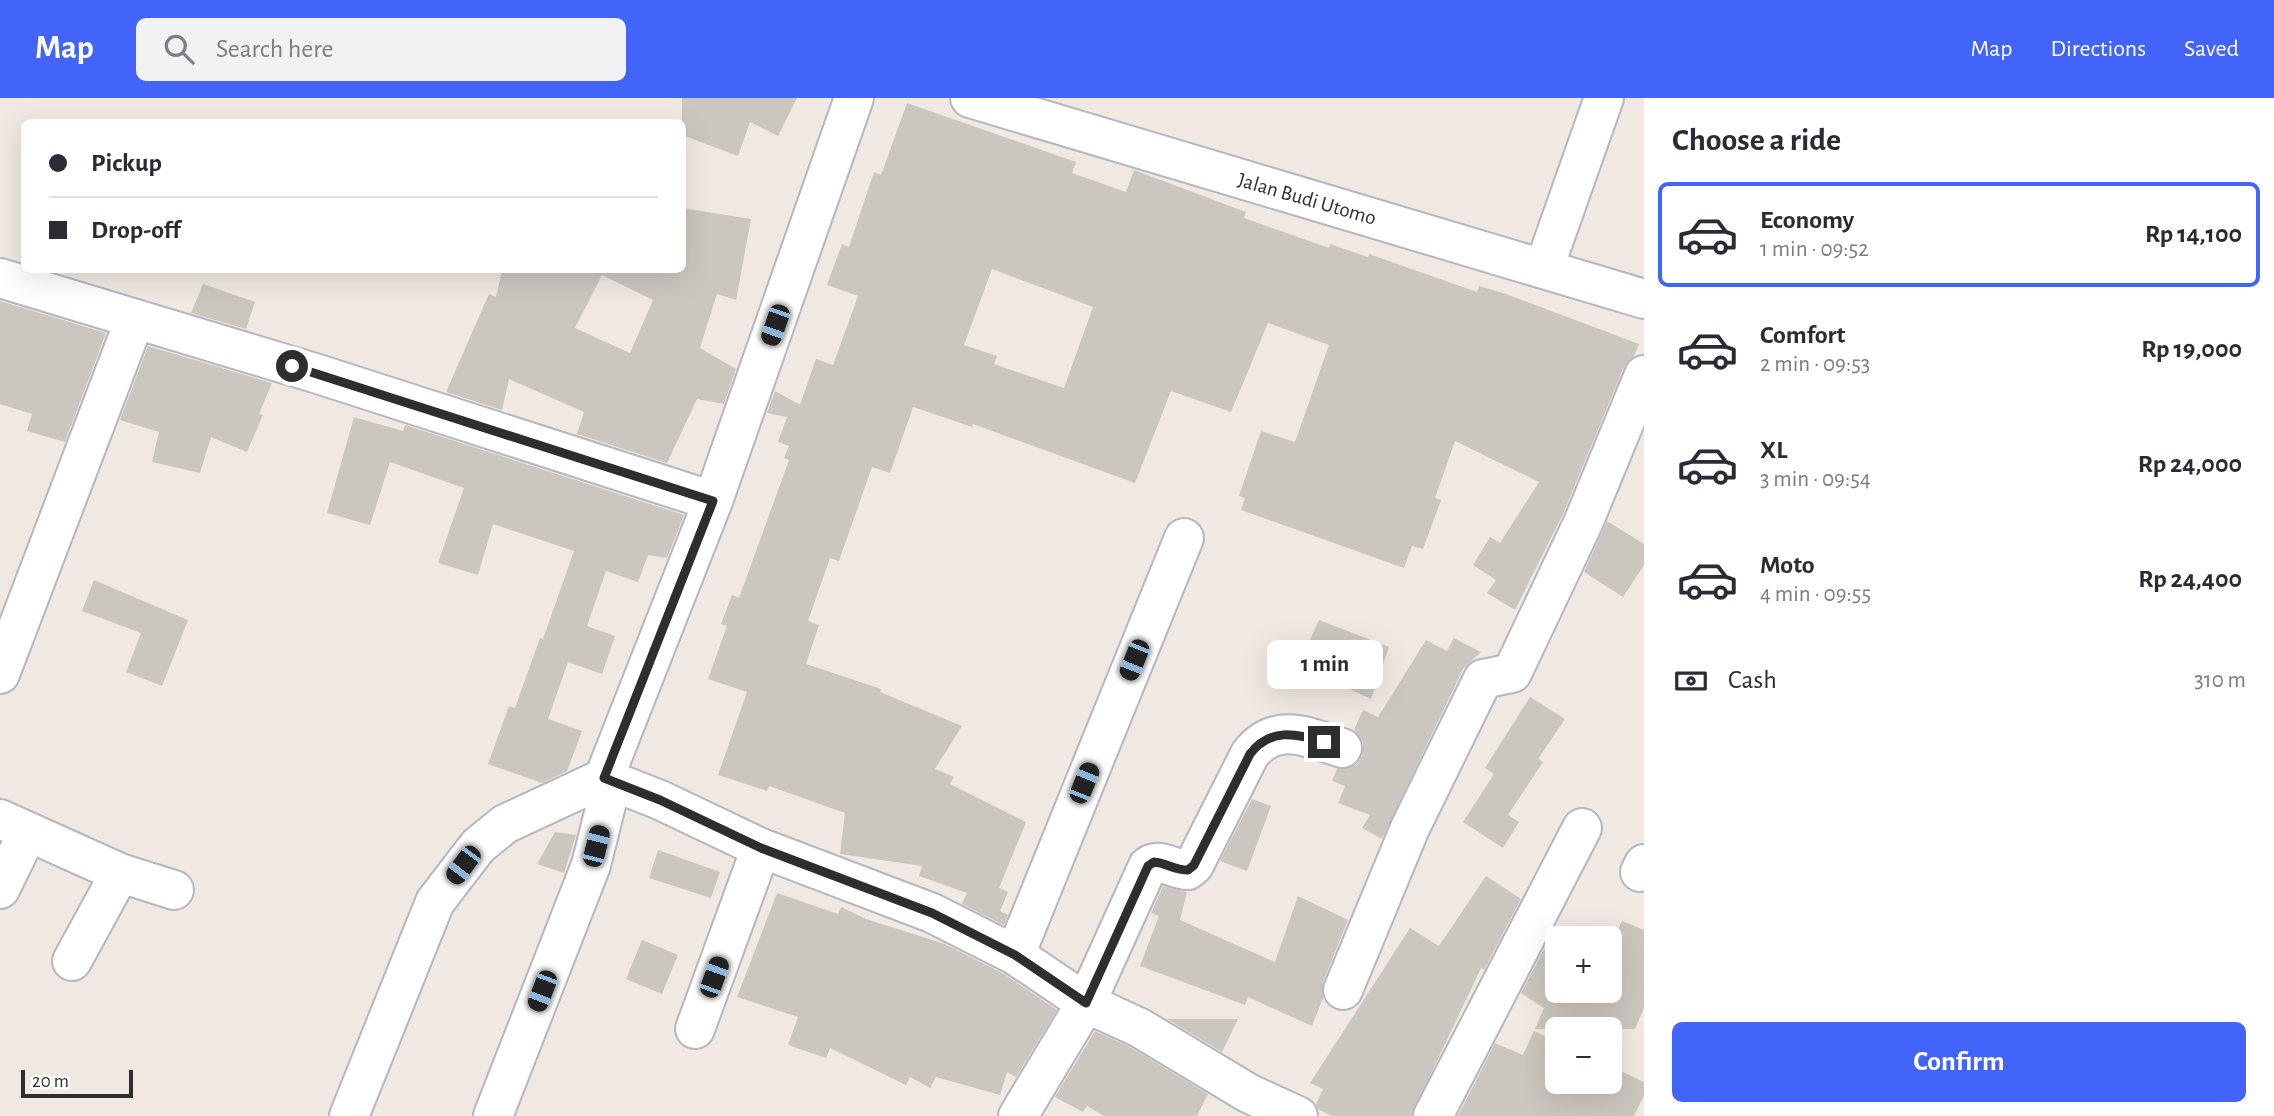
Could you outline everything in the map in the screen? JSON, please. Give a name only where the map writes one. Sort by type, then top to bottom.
[{"type":"street","points":[[493,1116],[592,866],[607,801],[604,778],[713,501],[853,98]]},
{"type":"street","name":"Jalan Budi Utomo","points":[[970,98],[1063,111],[1644,299]]},
{"type":"street","points":[[1544,268],[1604,98]]},
{"type":"street","points":[[0,278],[318,373],[713,501]]},
{"type":"street","points":[[0,674],[135,318]]},
{"type":"street","points":[[1343,990],[1410,828],[1483,679],[1512,674],[1583,523],[1644,375]]},
{"type":"street","points":[[1015,955],[1184,538]]},
{"type":"street","points":[[1018,1116],[1086,1003],[1148,866],[1161,862],[1179,870],[1188,870],[1194,865],[1250,754],[1260,741],[1271,736],[1288,734],[1342,748]]},
{"type":"street","points":[[349,1116],[435,902],[478,846],[505,824],[604,778],[660,800],[761,848],[932,913],[1015,955],[1086,1003],[1140,1028],[1242,1104],[1298,1116]]},
{"type":"street","points":[[0,889],[14,825],[120,873],[174,890]]},
{"type":"street","points":[[1433,1116],[1582,828]]},
{"type":"street","points":[[695,1029],[761,848]]},
{"type":"street","points":[[72,961],[120,873]]},
{"type":"building","points":[[682,98],[797,98],[778,136],[750,122],[738,156],[686,136],[686,119],[682,119]]},
{"type":"building","points":[[907,103],[1076,162],[1072,173],[1126,192],[1134,170],[1246,212],[1244,218],[1329,248],[1330,244],[1368,257],[1369,254],[1477,292],[1479,286],[1506,294],[1639,344],[1634,356],[1624,367],[1563,514],[1515,610],[1487,593],[1496,580],[1473,565],[1490,537],[1500,543],[1539,482],[1455,441],[1435,498],[1441,500],[1423,549],[1412,546],[1404,568],[1241,510],[1245,498],[1239,496],[1261,431],[1295,442],[1329,345],[1268,323],[1231,412],[1171,391],[1135,483],[973,424],[972,427],[913,407],[890,473],[872,467],[839,561],[830,558],[808,621],[819,625],[806,664],[881,689],[880,692],[962,726],[935,769],[954,777],[950,784],[1026,822],[999,888],[1008,892],[1000,911],[1008,915],[1004,925],[962,904],[967,893],[919,876],[922,866],[840,854],[845,813],[769,786],[767,791],[718,775],[747,692],[708,679],[727,626],[721,624],[732,595],[739,598],[789,460],[784,458],[789,446],[778,442],[787,417],[767,413],[775,391],[800,405],[816,359],[833,365],[858,296],[827,285],[842,244],[849,247],[874,172],[881,175]],"holes":[[[992,269],[1093,307],[1064,388],[994,364],[997,356],[964,345]]]},
{"type":"building","points":[[686,209],[751,219],[736,300],[717,294],[700,348],[736,369],[724,404],[697,399],[667,463],[577,434],[584,412],[509,379],[502,410],[446,392],[489,294],[496,297],[501,273],[686,273]],"holes":[[[602,275],[653,300],[630,353],[575,328]]]},
{"type":"building","points":[[203,284],[255,302],[246,329],[191,313]]},
{"type":"building","points":[[0,301],[106,333],[65,442],[27,431],[32,414],[0,404]]},
{"type":"building","points":[[148,346],[272,383],[259,414],[263,415],[247,452],[211,437],[200,473],[152,462],[159,432],[120,420]]},
{"type":"building","points":[[354,417],[403,431],[405,425],[684,515],[667,558],[648,555],[638,582],[606,571],[587,626],[615,636],[602,674],[568,662],[548,719],[582,731],[567,771],[542,783],[488,764],[509,706],[515,708],[540,638],[543,639],[574,551],[493,524],[478,575],[438,563],[464,488],[390,462],[370,525],[327,513]]},
{"type":"building","points":[[1607,521],[1644,544],[1644,565],[1623,597],[1584,572]]},
{"type":"building","points":[[94,580],[188,620],[162,686],[126,672],[141,633],[82,611]]},
{"type":"building","points":[[1319,620],[1389,647],[1371,699],[1298,665]]},
{"type":"building","points":[[1454,638],[1481,652],[1463,669],[1382,839],[1362,828],[1370,815],[1338,803],[1345,786],[1332,781],[1337,769],[1356,765],[1362,756],[1363,743],[1354,730],[1363,710],[1378,717],[1426,640],[1447,651]]},
{"type":"building","points":[[1530,697],[1565,719],[1538,759],[1543,762],[1508,815],[1519,822],[1503,848],[1463,822],[1494,774],[1485,768]]},
{"type":"building","points":[[1252,799],[1271,806],[1247,871],[1220,861]]},
{"type":"building","points":[[555,832],[576,835],[564,873],[537,864]]},
{"type":"building","points":[[658,850],[720,872],[711,898],[649,878]]},
{"type":"building","points":[[1486,876],[1521,899],[1484,970],[1481,968],[1411,1116],[1332,1116],[1318,1109],[1316,1104],[1323,1089],[1310,1083],[1410,928],[1439,946]]},
{"type":"building","points":[[1163,886],[1187,892],[1180,920],[1275,962],[1298,896],[1348,920],[1323,982],[1323,998],[1312,1026],[1248,997],[1245,1005],[1140,966],[1159,916],[1151,913]]},
{"type":"building","points":[[777,893],[838,914],[841,907],[866,919],[945,944],[1004,974],[1057,1010],[1016,1077],[1007,1072],[1000,1095],[936,1077],[930,1088],[910,1077],[906,1085],[830,1048],[826,1058],[788,1045],[798,1017],[737,997]]},
{"type":"building","points":[[1622,921],[1644,930],[1644,1008],[1635,1029],[1622,1029],[1622,1017],[1545,1017],[1545,1029],[1535,1029],[1544,1008],[1521,993],[1544,949],[1545,1003],[1622,1003],[1622,926],[1620,926]]},
{"type":"building","points":[[642,940],[678,955],[662,994],[626,979]]},
{"type":"building","points":[[1167,1019],[1238,1019],[1222,1052]]},
{"type":"building","points":[[1095,1031],[1130,1047],[1208,1094],[1197,1116],[1104,1116],[1087,1106],[1083,1112],[1055,1097]]},
{"type":"building","points":[[1534,1031],[1545,1036],[1545,1094],[1622,1094],[1622,1072],[1644,1082],[1644,1095],[1634,1116],[1458,1116],[1495,1043],[1523,1055]]},
{"type":"route","points":[[292,366],[713,501],[604,778],[660,800],[761,848],[932,913],[1015,955],[1086,1003],[1148,866],[1161,862],[1179,870],[1188,870],[1194,865],[1250,754],[1260,741],[1271,736],[1288,734],[1324,742]]}]
